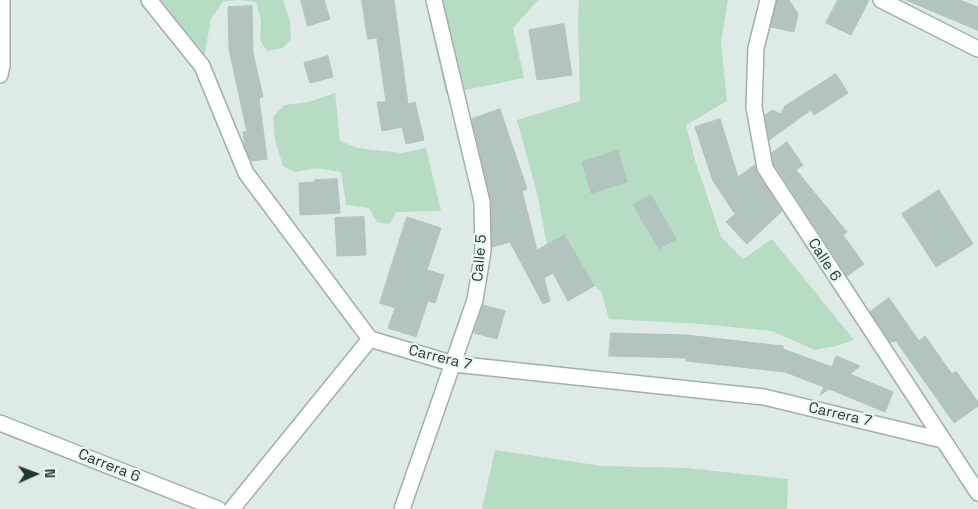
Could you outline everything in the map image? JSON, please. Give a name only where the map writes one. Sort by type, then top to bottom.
[{"type":"street","points":[[0,75],[2,65],[2,0]]},
{"type":"street","points":[[149,0],[202,66],[246,173],[370,339],[232,509]]},
{"type":"street","name":"Calle 5","points":[[402,509],[475,300],[483,251],[482,202],[434,0]]},
{"type":"street","name":"Calle 6","points":[[768,0],[756,48],[754,107],[765,168],[978,493]]},
{"type":"street","points":[[880,0],[978,49]]},
{"type":"street","name":"Carrera 7","points":[[370,339],[454,364],[764,397],[942,440]]},
{"type":"street","name":"Carrera 6","points":[[0,423],[218,509]]},
{"type":"green space","points":[[154,0],[237,0],[223,2],[211,19],[204,58]]},
{"type":"green space","points":[[240,0],[283,0],[290,21],[291,39],[283,48],[267,51],[260,40],[261,20],[256,2]]},
{"type":"green space","points":[[425,0],[538,0],[513,28],[524,78],[446,94]]},
{"type":"green space","points":[[579,0],[728,0],[721,43],[727,101],[686,125],[695,160],[721,237],[743,259],[772,239],[854,340],[815,350],[772,331],[701,324],[609,319],[601,291],[594,286],[566,235],[547,245],[538,197],[517,120],[580,101]],"holes":[[[618,152],[627,182],[591,192],[582,162]],[[651,195],[676,239],[659,249],[633,205]]]},
{"type":"green space","points":[[335,93],[340,141],[357,148],[402,153],[426,148],[441,211],[396,212],[390,224],[377,222],[369,208],[346,205],[341,172],[317,168],[295,172],[283,166],[275,140],[273,117],[284,105],[309,102]]},
{"type":"green space","points":[[495,450],[602,466],[688,468],[788,479],[787,509],[482,509]]},
{"type":"building","points":[[301,0],[324,0],[330,19],[308,26]]},
{"type":"building","points":[[362,0],[394,0],[408,104],[415,102],[424,140],[406,144],[402,127],[382,131],[377,102],[386,102],[377,38],[368,39]]},
{"type":"building","points":[[777,0],[789,0],[798,14],[794,32],[771,27]]},
{"type":"building","points":[[838,0],[869,0],[851,35],[826,23]]},
{"type":"building","points":[[906,0],[959,0],[978,7],[978,30]]},
{"type":"building","points":[[252,6],[253,53],[263,97],[259,98],[267,159],[251,161],[245,147],[243,132],[247,132],[229,49],[228,7]]},
{"type":"building","points":[[564,24],[572,75],[537,80],[529,30]]},
{"type":"building","points":[[328,56],[333,77],[310,83],[304,63]]},
{"type":"building","points":[[836,74],[848,93],[814,115],[811,110],[769,140],[765,115],[772,110],[781,114],[785,106]]},
{"type":"building","points":[[500,109],[527,189],[522,191],[537,250],[565,235],[594,286],[568,301],[553,273],[544,278],[550,301],[543,304],[510,242],[492,247],[491,200],[472,119]]},
{"type":"building","points":[[720,119],[738,177],[755,165],[757,173],[782,211],[747,244],[726,222],[735,214],[713,181],[695,127]]},
{"type":"building","points":[[787,142],[803,165],[796,170],[847,232],[843,235],[864,264],[847,276],[774,164],[772,153]]},
{"type":"building","points":[[618,151],[627,182],[591,193],[582,162]]},
{"type":"building","points":[[337,179],[340,213],[300,215],[299,183]]},
{"type":"building","points":[[939,190],[973,244],[936,267],[902,214]]},
{"type":"building","points":[[651,195],[676,239],[659,249],[633,205]]},
{"type":"building","points":[[364,217],[366,255],[337,256],[335,218]]},
{"type":"building","points":[[407,217],[441,228],[427,270],[444,275],[435,303],[428,301],[416,337],[388,328],[395,308],[380,303]]},
{"type":"building","points":[[889,298],[919,341],[925,336],[952,374],[956,371],[978,402],[978,406],[954,423],[896,341],[890,342],[870,312]]},
{"type":"building","points":[[483,305],[505,311],[497,339],[474,333]]},
{"type":"building","points":[[611,333],[686,335],[783,346],[783,349],[832,367],[836,356],[860,366],[850,374],[893,392],[885,412],[829,389],[820,395],[824,387],[785,372],[686,361],[687,358],[609,356]]}]
